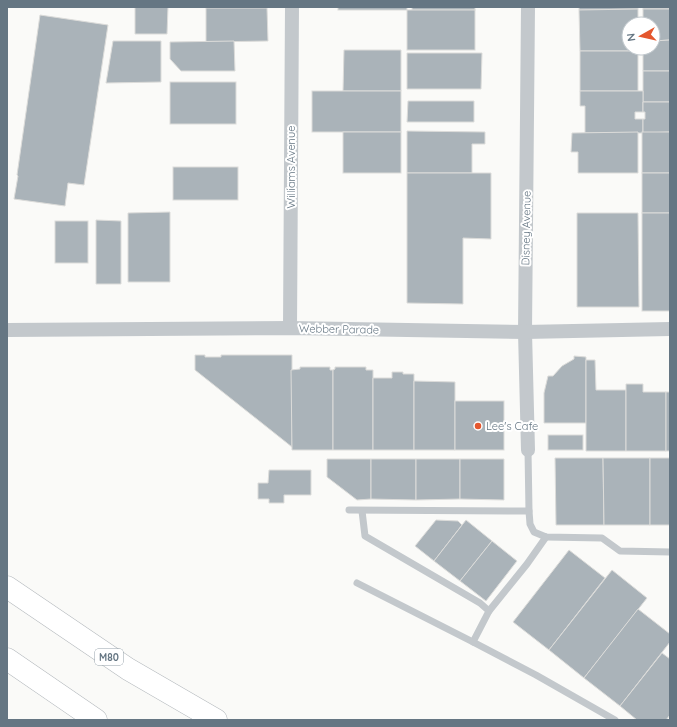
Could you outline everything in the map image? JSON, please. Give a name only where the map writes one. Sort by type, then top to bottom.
[{"type":"highway","points":[[7,570],[128,669]]},
{"type":"highway","name":"M80","points":[[7,587],[128,669],[216,720]]},
{"type":"highway","points":[[7,659],[96,720]]},
{"type":"street","name":"Williams Avenue","points":[[290,328],[292,7]]},
{"type":"street","name":"Disney Avenue","points":[[528,7],[525,332],[528,450]]},
{"type":"street","name":"Webber Parade","points":[[7,330],[290,328],[525,332],[670,328]]},
{"type":"lane","points":[[528,450],[529,511],[530,524],[534,532],[546,537],[602,538],[620,551],[670,552]]},
{"type":"lane","points":[[349,510],[529,511]]},
{"type":"lane","points":[[362,511],[365,536],[480,604],[489,611]]},
{"type":"lane","points":[[472,642],[489,611],[527,564],[546,537]]},
{"type":"lane","points":[[356,583],[536,675],[615,720]]},
{"type":"building","points":[[135,7],[168,7],[167,34],[135,34]]},
{"type":"building","points":[[338,7],[407,7],[407,10],[338,10]]},
{"type":"building","points":[[412,7],[475,7],[475,10],[412,10]]},
{"type":"building","points":[[579,7],[638,7],[638,9],[579,10]]},
{"type":"building","points":[[643,7],[670,7],[670,9],[643,9]]},
{"type":"building","points":[[206,8],[267,8],[268,41],[206,42]]},
{"type":"building","points":[[638,9],[638,16],[621,16],[621,51],[580,51],[579,10]]},
{"type":"building","points":[[643,9],[670,9],[670,40],[661,41],[661,16],[643,16]]},
{"type":"building","points":[[407,10],[475,10],[475,50],[407,50]]},
{"type":"building","points":[[40,15],[108,25],[84,185],[68,183],[65,206],[14,199]]},
{"type":"building","points":[[670,40],[670,71],[643,71],[643,56],[661,56],[661,41]]},
{"type":"building","points":[[113,41],[161,41],[161,82],[106,83]]},
{"type":"building","points":[[234,41],[235,71],[181,71],[170,59],[170,42]]},
{"type":"building","points":[[344,50],[401,50],[401,91],[343,91]]},
{"type":"building","points":[[580,51],[621,51],[621,56],[638,56],[638,91],[580,91]]},
{"type":"building","points":[[407,53],[482,53],[481,89],[407,89]]},
{"type":"building","points":[[643,71],[670,71],[670,102],[643,102]]},
{"type":"building","points":[[170,82],[236,82],[236,124],[170,124]]},
{"type":"building","points":[[312,91],[401,91],[401,132],[312,132]]},
{"type":"building","points":[[580,91],[643,91],[643,112],[635,112],[635,119],[643,119],[643,133],[585,133],[585,106],[580,106]]},
{"type":"building","points":[[408,101],[474,101],[474,122],[407,122]]},
{"type":"building","points":[[643,102],[670,102],[670,132],[643,133],[643,119],[645,119],[645,112],[643,112]]},
{"type":"building","points":[[407,131],[485,132],[485,144],[472,144],[472,173],[407,173]]},
{"type":"building","points":[[343,132],[401,132],[401,173],[343,173]]},
{"type":"building","points":[[638,132],[638,173],[578,173],[578,152],[571,152],[572,133]]},
{"type":"building","points":[[642,132],[670,132],[670,173],[642,173]]},
{"type":"building","points":[[173,167],[238,167],[238,200],[173,200]]},
{"type":"building","points":[[407,173],[491,173],[491,239],[463,238],[463,304],[407,303]]},
{"type":"building","points":[[642,173],[670,173],[670,213],[642,213]]},
{"type":"building","points":[[170,212],[170,282],[128,282],[128,213]]},
{"type":"building","points":[[577,213],[638,213],[639,307],[577,307]]},
{"type":"building","points":[[642,213],[670,213],[670,311],[642,311]]},
{"type":"building","points":[[96,220],[121,221],[121,284],[96,284]]},
{"type":"building","points":[[55,221],[88,221],[88,263],[55,263]]},
{"type":"building","points":[[195,355],[205,355],[205,357],[221,357],[221,355],[292,355],[292,447],[195,370]]},
{"type":"building","points":[[574,356],[586,357],[586,423],[544,423],[544,393],[548,376],[553,376],[562,366],[574,359]]},
{"type":"building","points":[[586,360],[595,360],[596,390],[626,390],[626,451],[586,451]]},
{"type":"building","points":[[300,367],[330,367],[330,370],[333,370],[333,450],[292,450],[291,370],[300,369]]},
{"type":"building","points":[[335,367],[366,367],[366,370],[373,370],[373,450],[333,450],[333,370]]},
{"type":"building","points":[[392,372],[414,374],[414,450],[373,450],[373,378],[392,378]]},
{"type":"building","points":[[414,381],[455,382],[455,450],[414,450]]},
{"type":"building","points":[[626,384],[643,384],[643,392],[666,392],[666,451],[626,451]]},
{"type":"building","points":[[666,392],[670,392],[670,451],[666,451]]},
{"type":"building","points":[[455,401],[504,401],[504,450],[455,450]]},
{"type":"building","points":[[548,435],[583,435],[583,450],[548,450]]},
{"type":"building","points":[[555,458],[603,458],[604,525],[556,525]]},
{"type":"building","points":[[603,458],[650,458],[650,525],[604,525]]},
{"type":"building","points":[[650,458],[670,458],[670,525],[650,525]]},
{"type":"building","points":[[327,459],[371,459],[371,499],[357,500],[327,477]]},
{"type":"building","points":[[371,459],[416,459],[416,500],[371,499]]},
{"type":"building","points":[[416,459],[460,459],[460,499],[416,500]]},
{"type":"building","points":[[460,459],[504,459],[504,500],[460,499]]},
{"type":"building","points":[[269,470],[311,470],[311,495],[284,495],[284,503],[269,503],[269,499],[258,499],[258,483],[268,483]]},
{"type":"building","points":[[436,520],[458,521],[462,525],[434,561],[415,546]]},
{"type":"building","points":[[466,520],[492,541],[460,581],[434,561]]},
{"type":"building","points":[[492,541],[517,561],[486,601],[460,581]]},
{"type":"building","points":[[569,550],[605,578],[549,650],[513,622]]},
{"type":"building","points":[[612,570],[647,598],[584,678],[549,650]]},
{"type":"building","points":[[638,609],[670,634],[670,642],[620,706],[584,678]]},
{"type":"building","points":[[662,653],[670,659],[670,715],[666,720],[637,720],[620,706]]},
{"type":"place","name":"Lee's Cafe","points":[[478,426]]}]
